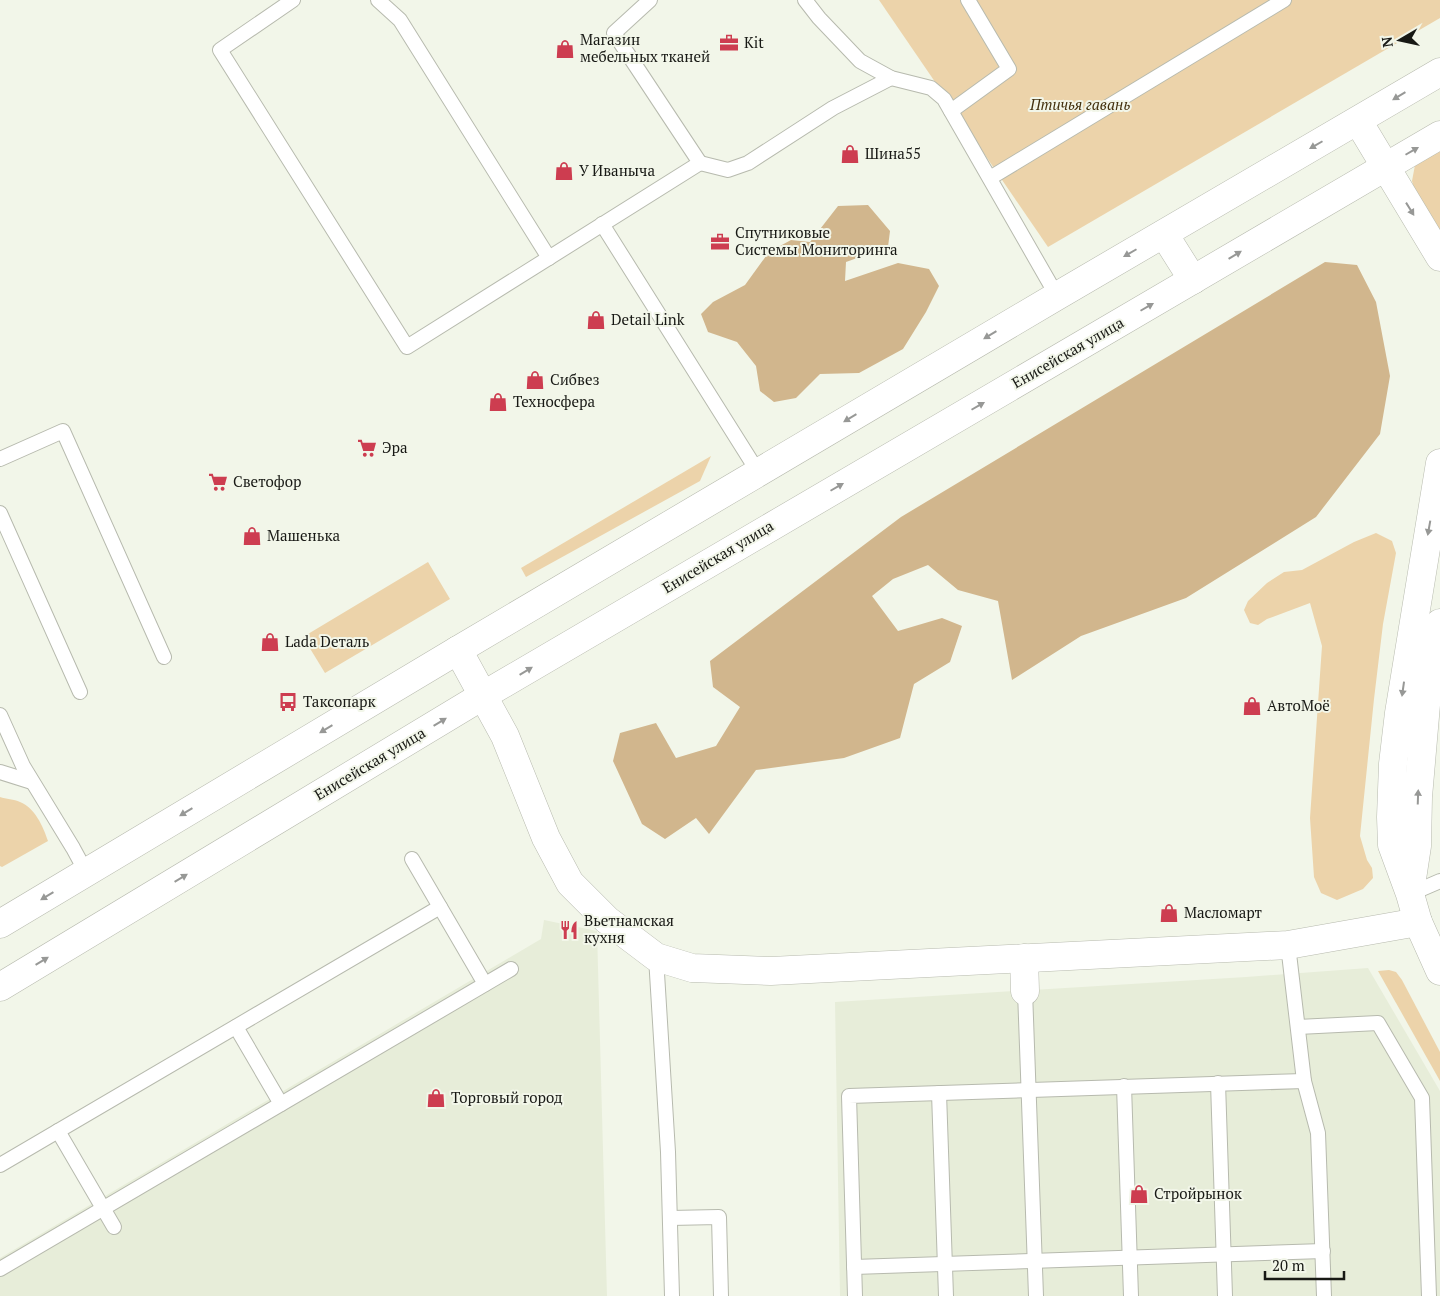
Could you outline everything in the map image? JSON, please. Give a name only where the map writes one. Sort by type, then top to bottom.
[{"type":"main road","points":[[7,916],[86,872],[758,472],[1440,72]]},
{"type":"main road","points":[[1358,121],[1440,257]]},
{"type":"main road","name":"Енисейская улица","points":[[0,987],[484,695],[1440,134]]},
{"type":"main road","points":[[1164,234],[1193,280]]},
{"type":"main road","points":[[1440,463],[1406,664],[1393,764],[1391,817],[1392,845],[1418,922],[1440,970]]},
{"type":"main road","points":[[1410,894],[1417,846],[1418,797],[1427,693],[1440,623]]},
{"type":"main road","points":[[458,650],[505,736],[546,838],[570,883],[607,920],[656,957],[692,968],[771,971],[1288,945],[1418,922]]},
{"type":"main road","points":[[1024,958],[1025,991]]},
{"type":"lane","points":[[293,0],[220,50],[407,347],[700,163]]},
{"type":"lane","points":[[378,0],[400,20],[549,258]]},
{"type":"lane","points":[[650,0],[614,33],[700,163],[728,170],[748,163],[833,108],[891,78]]},
{"type":"lane","points":[[805,0],[818,18],[860,61],[891,78],[931,88],[944,99],[1057,296]]},
{"type":"lane","points":[[951,111],[1009,69],[968,0]]},
{"type":"lane","points":[[990,178],[1284,0]]},
{"type":"lane","points":[[602,224],[758,472]]},
{"type":"lane","points":[[0,459],[63,431],[164,657]]},
{"type":"lane","points":[[0,513],[80,692]]},
{"type":"lane","points":[[0,715],[23,766],[86,872]]},
{"type":"lane","points":[[0,772],[32,782]]},
{"type":"lane","points":[[412,859],[486,984]]},
{"type":"lane","points":[[1410,894],[1440,881]]},
{"type":"lane","points":[[0,1165],[440,907]]},
{"type":"lane","points":[[1288,945],[1304,1081],[1318,1133],[1324,1296]]},
{"type":"lane","points":[[656,957],[668,1152],[672,1296]]},
{"type":"lane","points":[[0,1269],[511,969]]},
{"type":"lane","points":[[1025,991],[1036,1296]]},
{"type":"lane","points":[[1298,1027],[1378,1023],[1422,1098],[1429,1296]]},
{"type":"lane","points":[[236,1026],[281,1104]]},
{"type":"lane","points":[[856,1296],[849,1096],[1304,1081]]},
{"type":"lane","points":[[1218,1083],[1225,1296]]},
{"type":"lane","points":[[1124,1086],[1131,1296]]},
{"type":"lane","points":[[939,1093],[946,1296]]},
{"type":"lane","points":[[58,1131],[114,1227]]},
{"type":"lane","points":[[670,1218],[719,1217],[721,1296]]},
{"type":"lane","points":[[854,1267],[1323,1251]]},
{"type":"shaded area","points":[[868,205],[890,231],[888,247],[846,262],[845,281],[898,263],[929,269],[939,286],[926,312],[903,349],[859,373],[820,374],[796,398],[774,402],[760,391],[756,366],[737,342],[708,332],[701,314],[713,302],[745,285],[769,252],[791,240],[810,242],[838,206]]},
{"type":"shaded area","points":[[1325,262],[1357,265],[1376,302],[1390,376],[1380,434],[1316,517],[1186,598],[1081,636],[1012,680],[998,601],[958,590],[928,565],[893,579],[872,596],[898,631],[942,618],[962,626],[950,662],[914,684],[900,738],[844,758],[756,770],[709,834],[696,818],[665,839],[642,824],[613,761],[620,733],[656,723],[676,758],[716,746],[740,707],[713,687],[710,661],[901,517]]},
{"type":"shaded area","name":"Торговый город","points":[[544,920],[597,931],[607,1296],[0,1296],[0,1258],[541,939]]},
{"type":"shaded area","name":"Стройрынок","points":[[1368,968],[1440,1091],[1440,1296],[840,1296],[835,1002]]},
{"type":"green space","name":"Птичья гавань","points":[[879,0],[1440,0],[1440,18],[1048,247]]},
{"type":"green space","points":[[1440,149],[1440,232],[1415,191],[1412,181],[1415,165]]},
{"type":"green space","points":[[711,456],[700,481],[526,577],[521,568]]},
{"type":"green space","points":[[1376,533],[1392,541],[1396,553],[1383,624],[1360,836],[1367,860],[1372,868],[1373,878],[1363,889],[1337,900],[1321,893],[1314,877],[1310,818],[1322,646],[1310,603],[1267,619],[1258,625],[1250,623],[1244,610],[1248,601],[1267,583],[1284,572],[1302,570],[1354,542]]},
{"type":"green space","points":[[428,562],[450,599],[325,673],[303,637]]},
{"type":"green space","points":[[0,797],[18,801],[30,809],[41,824],[48,841],[2,867],[0,866]]},
{"type":"green space","points":[[1389,970],[1396,972],[1402,980],[1440,1052],[1440,1081],[1378,971]]},
{"type":"place","name":"Kit","points":[[729,43]]},
{"type":"place","name":"Магазин мебельных тканей","points":[[565,49]]},
{"type":"place","name":"Шина55","points":[[850,154]]},
{"type":"place","name":"У Иваныча","points":[[564,171]]},
{"type":"place","name":"Спутниковые Системы Мониторинга","points":[[720,242]]},
{"type":"place","name":"Detail Link","points":[[596,320]]},
{"type":"place","name":"Сибвез","points":[[535,380]]},
{"type":"place","name":"Техносфера","points":[[498,402]]},
{"type":"place","name":"Эра","points":[[367,448]]},
{"type":"place","name":"Светофор","points":[[218,482]]},
{"type":"place","name":"Машенька","points":[[252,536]]},
{"type":"place","name":"Lada Dеталь","points":[[270,642]]},
{"type":"place","name":"Таксопарк","points":[[288,702]]},
{"type":"place","name":"АвтоМоё","points":[[1252,706]]},
{"type":"place","name":"Масломарт","points":[[1169,913]]},
{"type":"place","name":"Вьетнамская кухня","points":[[569,930]]},
{"type":"place","name":"Торговый город","points":[[436,1098]]},
{"type":"place","name":"Стройрынок","points":[[1139,1194]]}]
